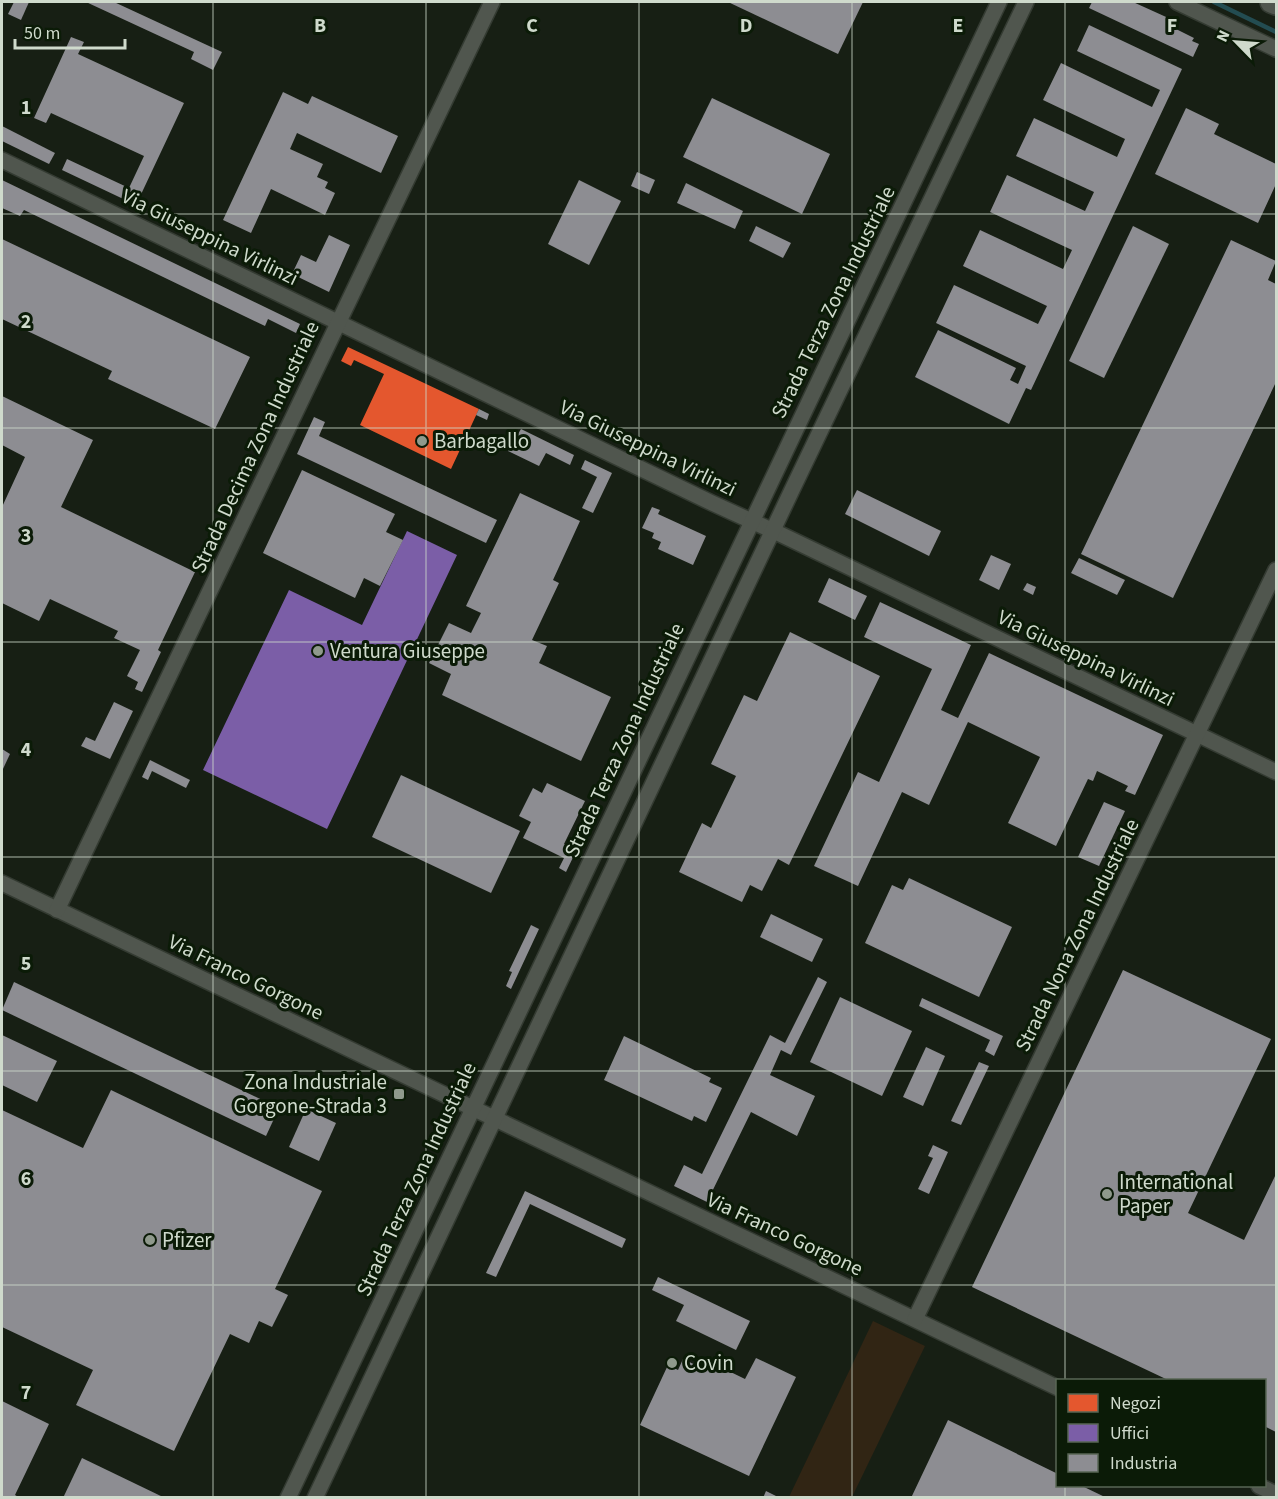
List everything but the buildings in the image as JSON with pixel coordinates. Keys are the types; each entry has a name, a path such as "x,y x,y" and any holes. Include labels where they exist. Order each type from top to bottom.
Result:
{"main road":[{"path":"1271,2 1276,4"}],"street":[{"name":"Strada Decima Zona Industriale","path":"57,910 492,2"},
{"name":"Strada Terza Zona Industriale","path":"288,1497 999,2"},
{"name":"Strada Terza Zona Industriale","path":"315,1497 1026,2"},
{"path":"1177,2 1276,49"},
{"name":"Via Giuseppina Virlinzi","path":"2,160 1276,772"},
{"name":"Strada Nona Zona Industriale","path":"915,1319 1276,570"},
{"name":"Via Franco Gorgone","path":"2,883 1056,1387"}],"shaded area":[{"path":"873,1321 925,1346 852,1497 789,1497"}],"waterway":[{"path":"1214,2 1276,32"}],"place":[{"name":"Barbagallo","path":"422,441"},
{"name":"Ventura Giuseppe","path":"318,651"},
{"name":"Zona Industriale Gorgone-Strada 3","path":"399,1094"},
{"name":"International Paper","path":"1107,1194"},
{"name":"Pfizer","path":"150,1240"},
{"name":"Covin","path":"672,1363"}]}
